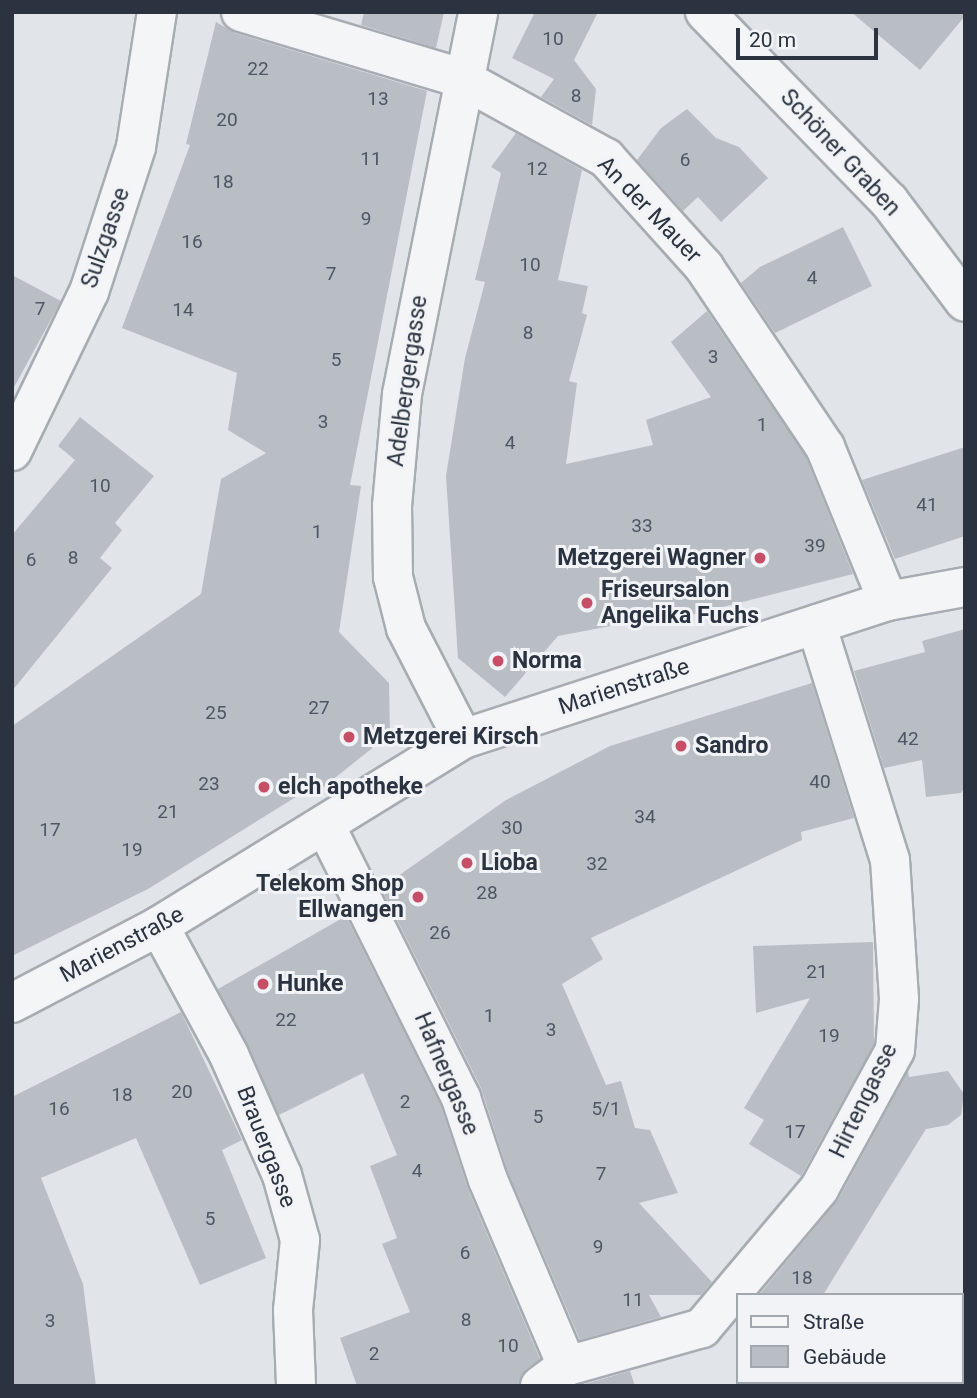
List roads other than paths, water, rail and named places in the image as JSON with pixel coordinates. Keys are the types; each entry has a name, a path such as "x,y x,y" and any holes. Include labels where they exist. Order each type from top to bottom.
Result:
{"street":[{"name":"Sulzgasse","path":"12,451 89,292 136,147 158,12"},
{"name":"An der Mauer","path":"241,12 461,78 606,158 704,267 825,447 888,601"},
{"name":"Adelbergergasse","path":"463,739 406,628 393,577 391,506 402,394 461,78 478,12"},
{"name":"Schöner Graben","path":"705,12 889,201 965,302"},
{"name":"Marienstraße","path":"12,1003 159,926 327,827 463,739 888,601 965,587"},
{"name":"Hirtengasse","path":"553,1376 702,1328 819,1189 895,1050 899,999 890,860 816,624"},
{"name":"Hafnergasse","path":"327,827 461,1098 553,1376"},
{"name":"Brauergasse","path":"159,926 229,1055 282,1175 300,1240 293,1310 296,1386"}],"place":[{"name":"Metzgerei Wagner","path":"760,558"},
{"name":"Friseursalon Angelika Fuchs","path":"587,603"},
{"name":"Norma","path":"498,661"},
{"name":"Metzgerei Kirsch","path":"349,737"},
{"name":"Sandro","path":"681,746"},
{"name":"elch apotheke","path":"264,787"},
{"name":"Lioba","path":"467,863"},
{"name":"Telekom Shop Ellwangen","path":"418,897"},
{"name":"Hunke","path":"263,984"}]}
